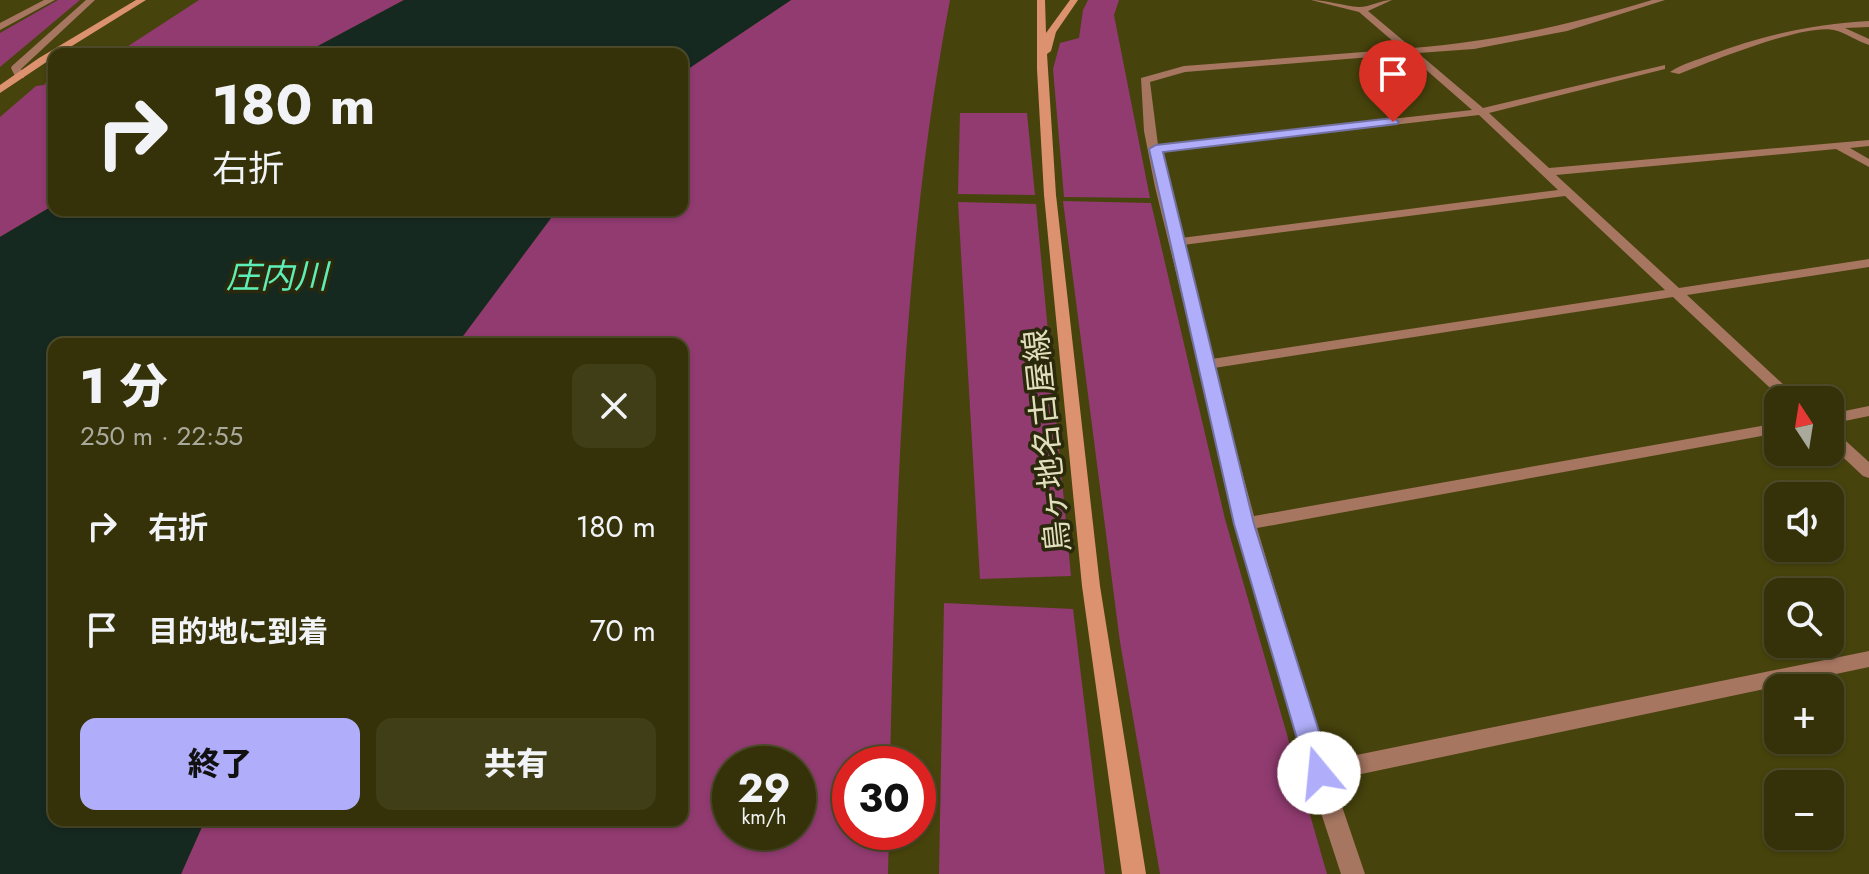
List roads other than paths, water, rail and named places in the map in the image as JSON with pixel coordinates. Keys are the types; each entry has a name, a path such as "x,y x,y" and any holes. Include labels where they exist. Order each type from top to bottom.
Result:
{"main road":[{"path":"65,48 142,0"},
{"name":"鳥ヶ地名古屋線","path":"1041,0 1042,69 1051,199 1091,586 1134,874"},
{"path":"1042,69 1051,32 1074,0"},
{"path":"0,90 48,59"}],"street":[{"path":"3,24 51,0"},
{"path":"20,76 16,68 91,0"},
{"path":"1315,0 1362,10 1481,112 1777,386"},
{"path":"1362,10 1388,0"},
{"path":"1353,874 1319,773 1244,524 1176,242 1145,80 1184,69 1520,39 1661,0"},
{"path":"1675,72 1746,42 1831,25 1869,24"},
{"path":"1831,25 1869,42"},
{"path":"1156,149 1481,112 1661,67"},
{"path":"1546,172 1869,143"},
{"path":"1838,146 1869,164"},
{"path":"1176,242 1567,192"},
{"path":"1205,365 1869,263"},
{"path":"1844,416 1869,411"},
{"path":"1244,524 1764,431"},
{"path":"1844,449 1869,472"},
{"path":"1319,773 1869,659"}],"water":[{"path":"404,0 791,0 688,69 688,48 314,48"},
{"name":"庄内川","path":"48,209 48,216 553,216 461,338 48,338 48,826 202,826 181,874 0,874 0,237"}]}
